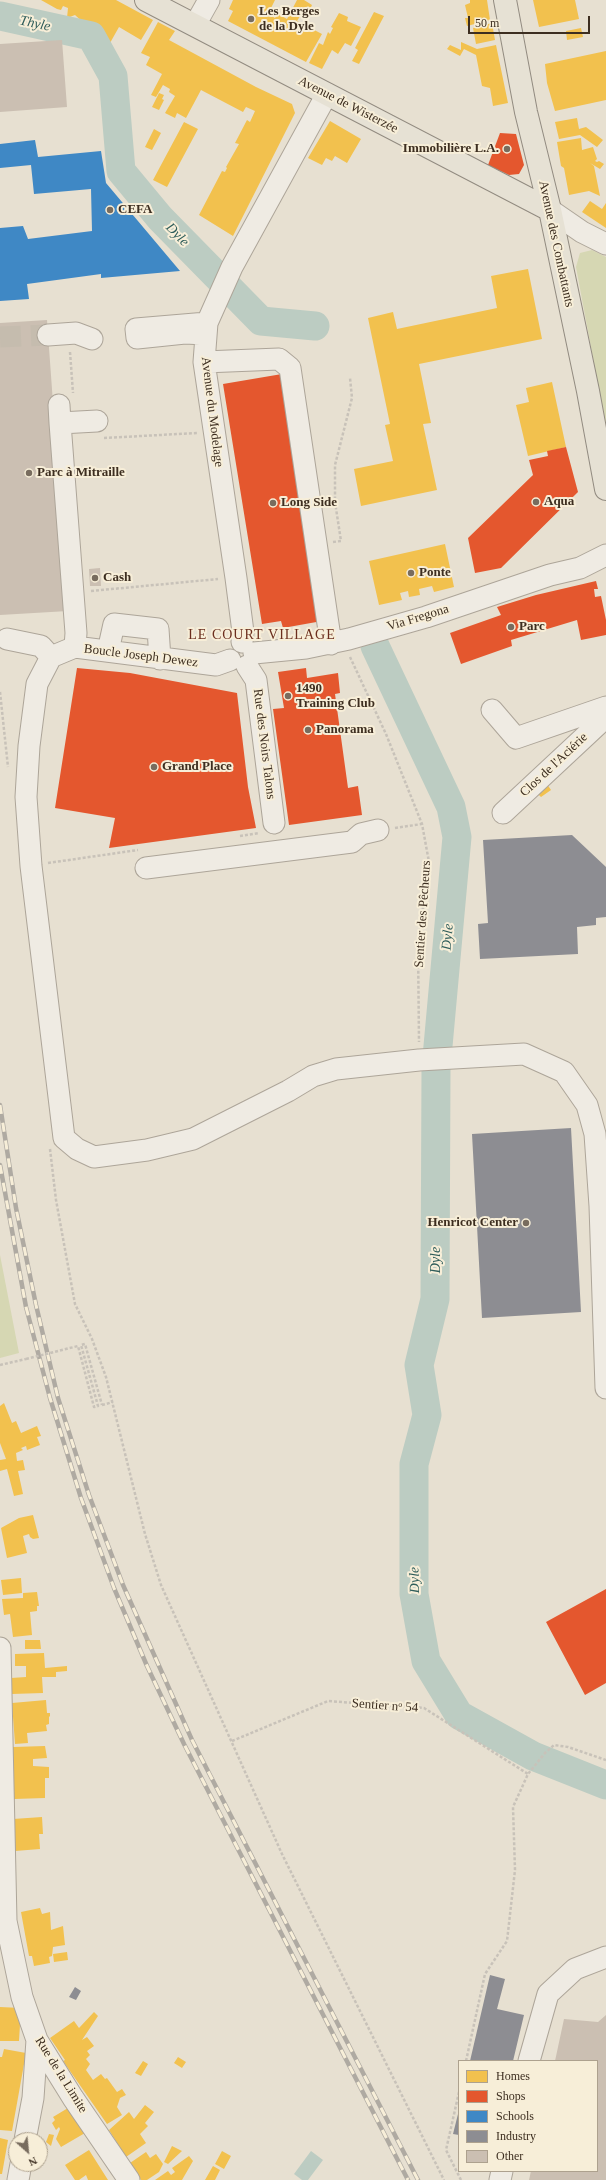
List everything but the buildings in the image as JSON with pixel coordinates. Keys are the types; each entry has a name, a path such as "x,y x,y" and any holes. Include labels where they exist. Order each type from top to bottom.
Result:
{"main road":[{"name":"Avenue de Wisterzée","path":"146,0 550,210"},
{"name":"Avenue des Combattants","path":"505,0 526,112 550,210 604,462 606,489"}],"street":[{"path":"195,26 209,0"},
{"name":"Avenue du Modelage","path":"243,655 243,632 236,578 204,362 206,328 215,301 232,267 305,132 319,90"},
{"path":"550,210 582,232 606,244"},
{"path":"58,334 76,333 92,339"},
{"path":"204,362 279,359 290,368 317,545 341,641"},
{"path":"91,649 76,633 60,414 98,429"},
{"name":"Via Fregona","path":"580,568 606,555"},
{"name":"Via Fregona","path":"243,655 306,648 341,641 395,624 426,617 550,575 580,568 606,568"},
{"path":"91,649 100,635 110,612"},
{"path":"91,649 114,624 158,629 160,659"},
{"path":"7,638 41,646 51,657 37,684 29,746 26,797 31,866 64,1138 77,1149 94,1157 147,1150 193,1138 288,1091 313,1076 336,1069 465,1056 524,1054 564,1072 586,1105 595,1134 603,1205 606,1388"},
{"name":"Boucle Joseph Dewez","path":"51,657 91,649 216,665 243,655"},
{"name":"Rue des Noirs Talons","path":"243,655 256,680 274,823"},
{"path":"492,710 516,738 606,707"},
{"name":"Clos de l'Aciérie","path":"503,813 606,717"},
{"path":"146,868 352,842 361,834 378,830"},
{"name":"Rue de la Limite","path":"0,1648 6,1921 22,1996 37,2040 63,2083 130,2180"},
{"path":"529,2060 548,1994 575,1969 606,1957"},
{"path":"27,2132 33,2098 37,2040"},
{"path":"33,2098 47,2088 63,2083"}],"path":[{"path":"58,334 73,397 60,414"},
{"path":"317,545 341,540 335,502 335,465 352,398 350,378"},
{"path":"98,429 214,431"},
{"path":"73,592 236,578"},
{"name":"Sentier des Pêcheurs","path":"341,641 386,734 422,824 429,862 418,945 421,1060"},
{"path":"0,692 8,768"},
{"path":"378,830 422,824"},
{"path":"49,1146 56,1200 75,1304 97,1352 106,1377 145,1534 161,1585 282,1854 444,2180"},
{"path":"0,1365 78,1346 94,1407 98,1406 82,1345 85,1344 102,1405 112,1402"},
{"name":"Sentier nᵒ 54","path":"232,1741 328,1701 424,1708 528,1774"},
{"path":"466,2060 485,1974 507,1941 515,1870 513,1807 528,1774 545,1753 554,1745 568,1747 606,1760"},
{"path":"458,2096 446,2150 461,2180"}],"green space":[{"path":"592,250 606,257 606,428 576,267 580,253"},
{"path":"0,1255 19,1353 0,1358"}],"shaded area":[{"path":"311,2151 323,2160 308,2180 302,2180 294,2174"}],"waterway":[{"name":"Dyle","path":"0,16 91,36 113,76 121,171 160,218 261,321 315,326"},
{"name":"Dyle","path":"375,646 451,807 457,837 436,1068 435,1299 419,1365 427,1415 414,1464 414,1594 426,1661 459,1715 533,1756 606,1785"}],"tunnel":[{"path":"0,337 48,335"}],"railway":[{"path":"0,1105 16,1208 36,1305 58,1398 89,1495 123,1585 192,1740 418,2180"},
{"path":"0,1165 26,1307 50,1398 81,1498 114,1588 147,1666 184,1744 408,2180"}],"place":[{"name":"Les Berges de la Dyle","path":"251,19"},
{"name":"Immobilière L.A.","path":"507,149"},
{"name":"CEFA","path":"110,210"},
{"name":"Parc à Mitraille","path":"29,473"},
{"name":"Aqua","path":"536,502"},
{"name":"Long Side","path":"273,503"},
{"name":"Ponte","path":"411,573"},
{"name":"Cash","path":"95,578"},
{"name":"Parc","path":"511,627"},
{"name":"1490 Training Club","path":"288,696"},
{"name":"Panorama","path":"308,730"},
{"name":"Grand Place","path":"154,767"},
{"name":"Henricot Center","path":"526,1223"}],"district":[{"name":"LE COURT VILLAGE","path":"262,635"}],"water label":[{"name":"Thyle","path":"35,24"}]}
